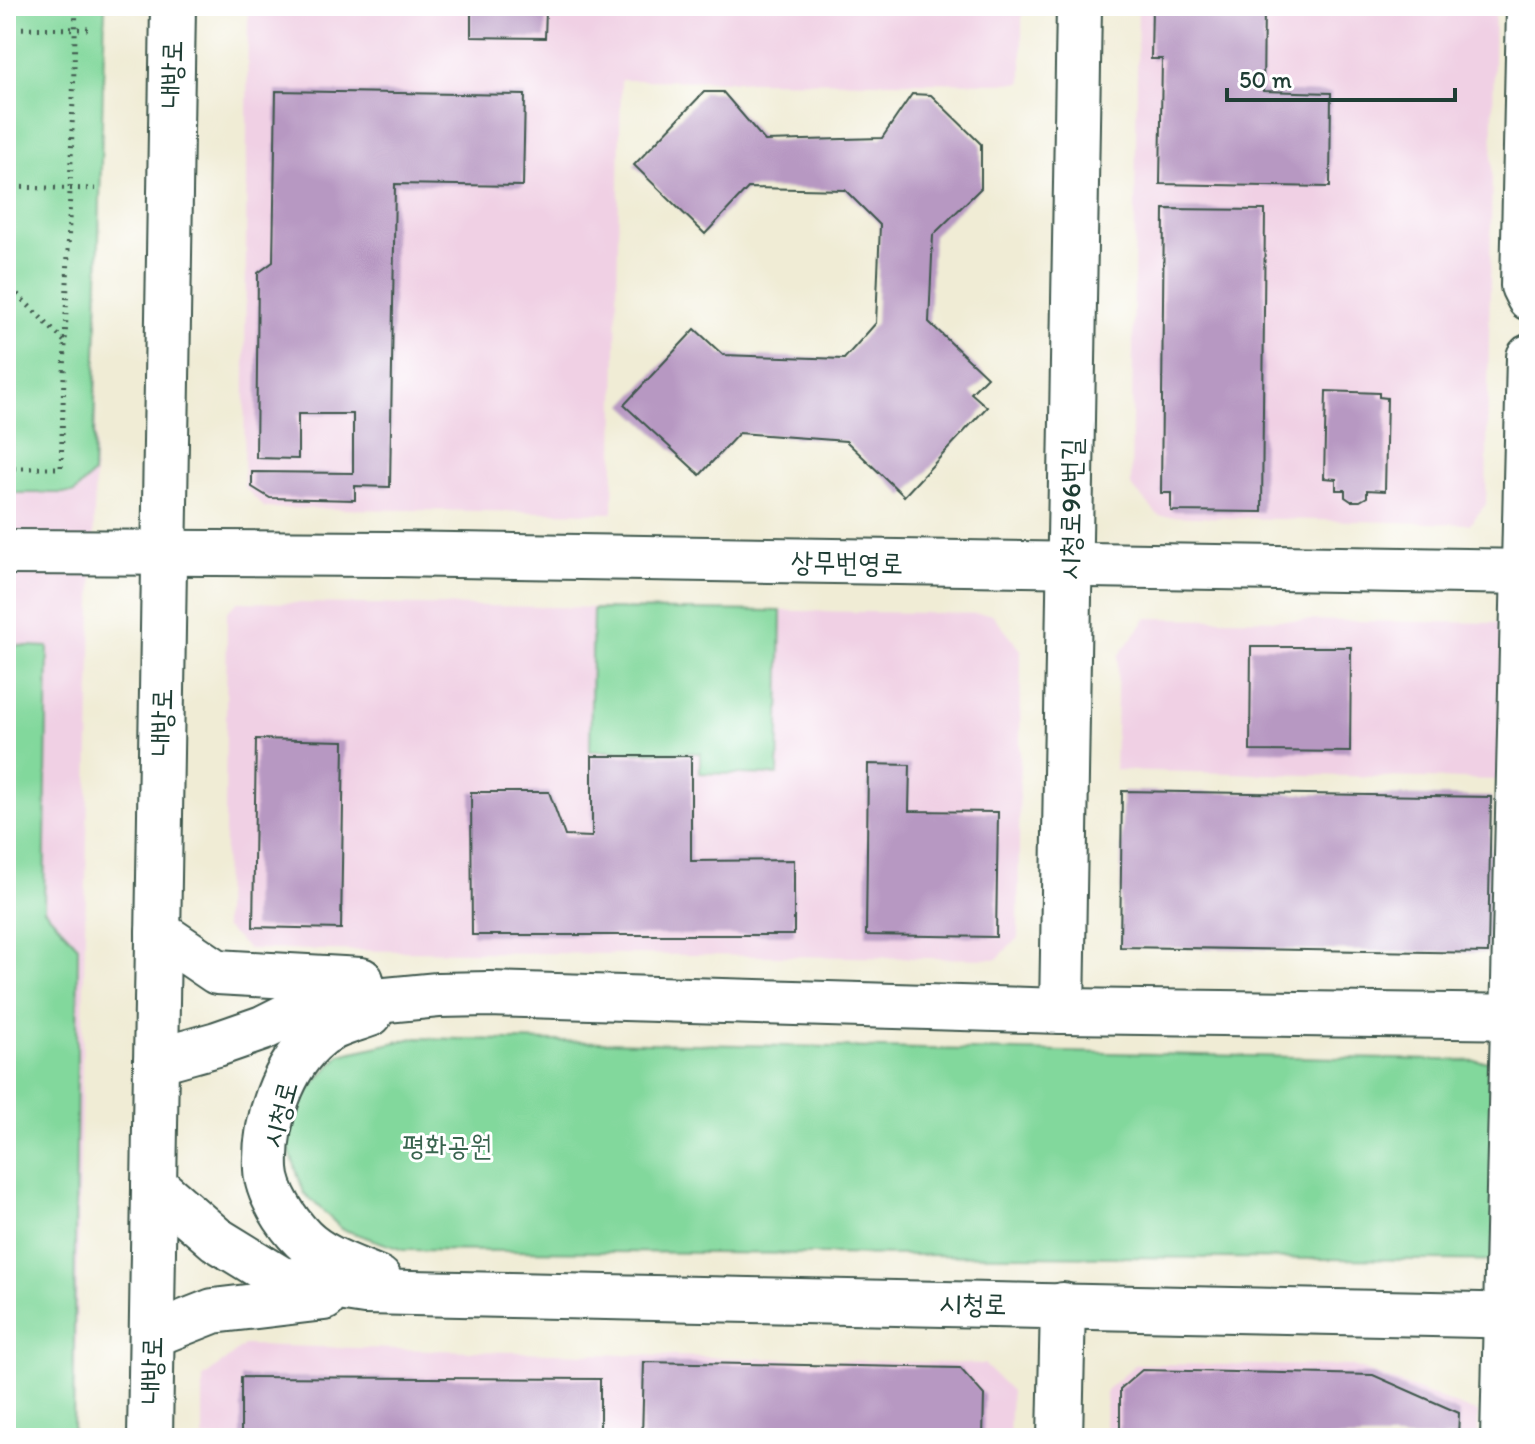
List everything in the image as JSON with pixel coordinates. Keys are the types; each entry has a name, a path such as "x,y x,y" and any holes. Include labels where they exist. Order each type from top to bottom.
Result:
{"street":[{"name":"내방로","path":"150,1438 173,6"},
{"name":"시청로96번길","path":"1062,1011 1079,6"},
{"path":"1529,8 1523,286 1529,298"},
{"path":"1503,1438 1517,1316 1529,357"},
{"name":"상무번영로","path":"6,552 406,554 1526,572"},
{"name":"시청로","path":"158,932 217,972 369,980 438,995"},
{"name":"시청로","path":"417,1294 331,1258 304,1241 282,1214 266,1172 268,1137 279,1095 295,1060 321,1034 373,1013 438,995"},
{"name":"시청로","path":"156,1061 240,1036 303,1008 438,995 1062,1011 1521,1017"},
{"name":"시청로","path":"154,1185 216,1239 281,1279 365,1292 1517,1316"},
{"name":"시청로","path":"152,1335 213,1311 365,1292"},
{"path":"1060,1438 1063,1305"}],"path":[{"path":"6,468 61,468 76,6"},
{"path":"6,28 90,29"},
{"path":"6,187 95,189"},
{"path":"6,283 66,343"}],"shaded area":[{"path":"6,6 105,6 74,1438 6,1438"},
{"path":"248,6 1022,6 1022,83 621,80 613,513 265,508 244,487"},
{"path":"1138,6 1495,6 1486,504 1470,524 1159,516 1131,486"},
{"path":"238,602 992,614 1021,650 1018,938 997,959 248,949 224,927 227,612"},
{"path":"1147,618 1502,623 1499,780 1115,770 1118,656"},
{"path":"244,1345 984,1364 1011,1391 1009,1438 203,1438 203,1378"},
{"path":"1136,1364 1353,1366 1478,1413 1478,1438 1105,1438 1106,1390"}],"green space":[{"path":"6,6 105,6 93,474 74,493 6,493"},
{"path":"593,609 781,611 778,775 700,773 700,753 590,751"},
{"path":"6,645 48,647 44,909 78,946 73,1438 6,1438"},
{"name":"평화공원","path":"414,1038 1529,1062 1529,1261 403,1250 342,1229 304,1193 287,1143 305,1094 340,1055"}],"building":[{"path":"471,6 623,6 623,12 546,11 545,38 471,37"},
{"path":"1152,6 1264,6 1263,91 1331,93 1330,187 1160,184 1162,59 1151,59"},
{"path":"276,91 525,95 523,186 395,184 390,487 355,486 355,500 270,498 252,487 252,472 353,473 353,414 298,414 298,459 256,458 258,273 273,262"},
{"path":"704,92 723,92 765,141 882,138 912,94 931,95 981,144 981,188 933,235 929,322 987,377 971,393 987,407 904,496 846,441 739,433 700,475 624,405 695,329 723,355 844,359 876,323 880,225 845,190 748,188 705,234 634,165"},
{"path":"1164,209 1265,210 1262,512 1171,511 1171,493 1161,493"},
{"path":"1326,391 1379,393 1379,397 1387,398 1385,491 1367,490 1367,497 1351,501 1345,497 1345,490 1336,490 1336,479 1324,478"},
{"path":"1251,647 1351,647 1350,752 1250,751"},
{"path":"256,739 344,741 341,929 253,927"},
{"path":"592,756 691,756 691,861 794,860 794,935 472,935 471,792 549,792 565,836 592,837"},
{"path":"868,764 910,765 909,811 998,812 996,937 866,935"},
{"path":"1122,791 1491,797 1488,953 1120,947"},
{"path":"644,1362 960,1368 984,1395 983,1438 642,1438"},
{"path":"1142,1370 1373,1375 1459,1413 1458,1438 1120,1438 1120,1389"},
{"path":"241,1377 600,1379 600,1437 241,1438"}]}
